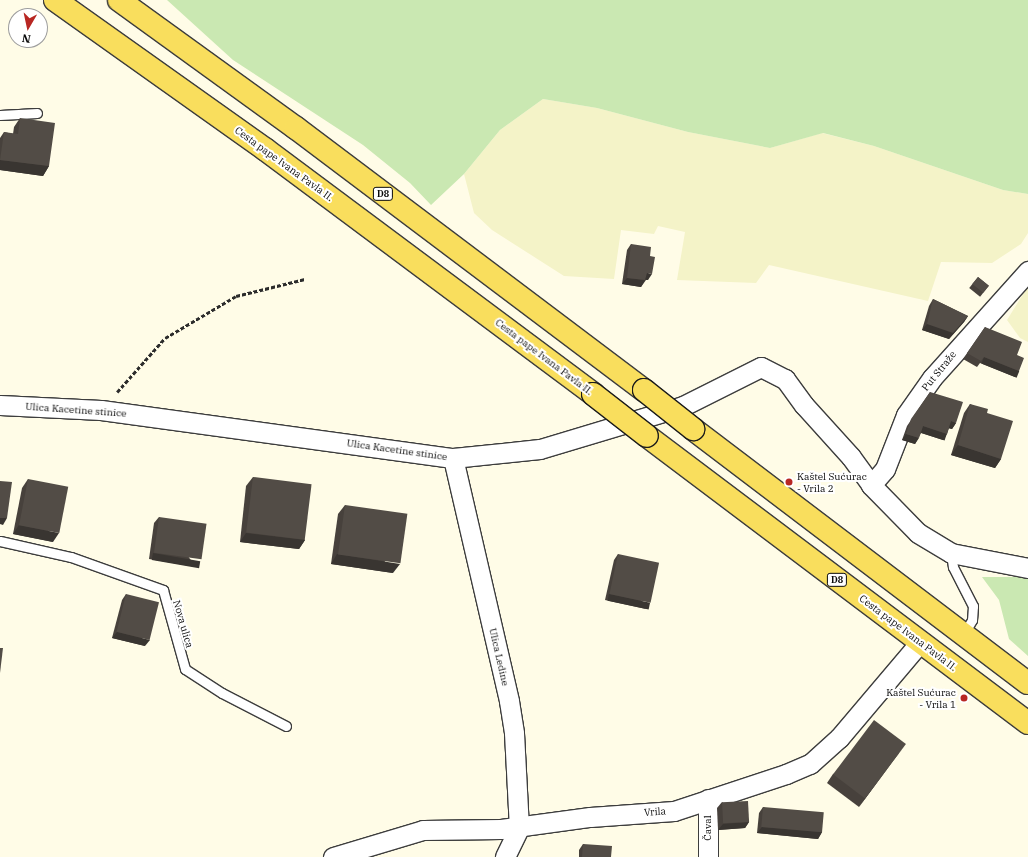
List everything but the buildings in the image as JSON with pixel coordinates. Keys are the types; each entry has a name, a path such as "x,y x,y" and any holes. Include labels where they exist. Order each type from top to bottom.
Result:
{"main road":[{"name":"Cesta pape Ivana Pavla II.","path":"55,0 266,150 593,394 1028,723"},
{"name":"D8","path":"119,0 302,133 644,390 693,429 1028,683"}],"street":[{"name":"Put Straže","path":"871,485 885,469 906,415 932,378 1028,271"},
{"name":"Ulica Kacetine stinice","path":"0,406 101,410 453,458 540,449 683,406 761,367 785,380 804,405 851,457 871,485"},
{"name":"Ulica Ledine","path":"453,458 510,701 519,828 505,857"},
{"path":"871,485 918,533 951,553 1028,568"},
{"name":"Vrila","path":"333,857 423,830 519,828 590,818 674,811 786,774 810,764 839,738 920,642"},
{"name":"Čaval","path":"708,799 708,857"}],"lane":[{"path":"0,115 37,114"},
{"name":"Nova ulica","path":"0,541 71,557 162,590 185,669 222,693 286,726"},
{"path":"951,553 953,567 974,606 972,620 963,635"}],"path":[{"path":"101,410 166,338 236,296 305,279"}],"green space":[{"path":"167,0 1028,0 1028,194 1003,190 874,146 823,133 770,148 688,132 597,108 543,99 500,130 464,174 431,205 410,183 363,145 233,60"},
{"path":"543,99 597,108 688,132 770,148 822,133 874,146 1003,190 1028,194 1028,233 1021,244 992,263 941,262 928,301 769,265 756,283 677,280 685,232 658,226 654,234 621,230 614,279 564,276 492,230 474,213 464,174 500,130"},
{"path":"1028,286 1028,342 1020,338 1007,320"},
{"path":"982,577 1028,577 1028,656 1009,639 999,600"}],"place":[{"name":"Kaštel Sućurac - Vrila 2","path":"789,482"},
{"name":"Kaštel Sućurac - Vrila 1","path":"964,698"}]}
